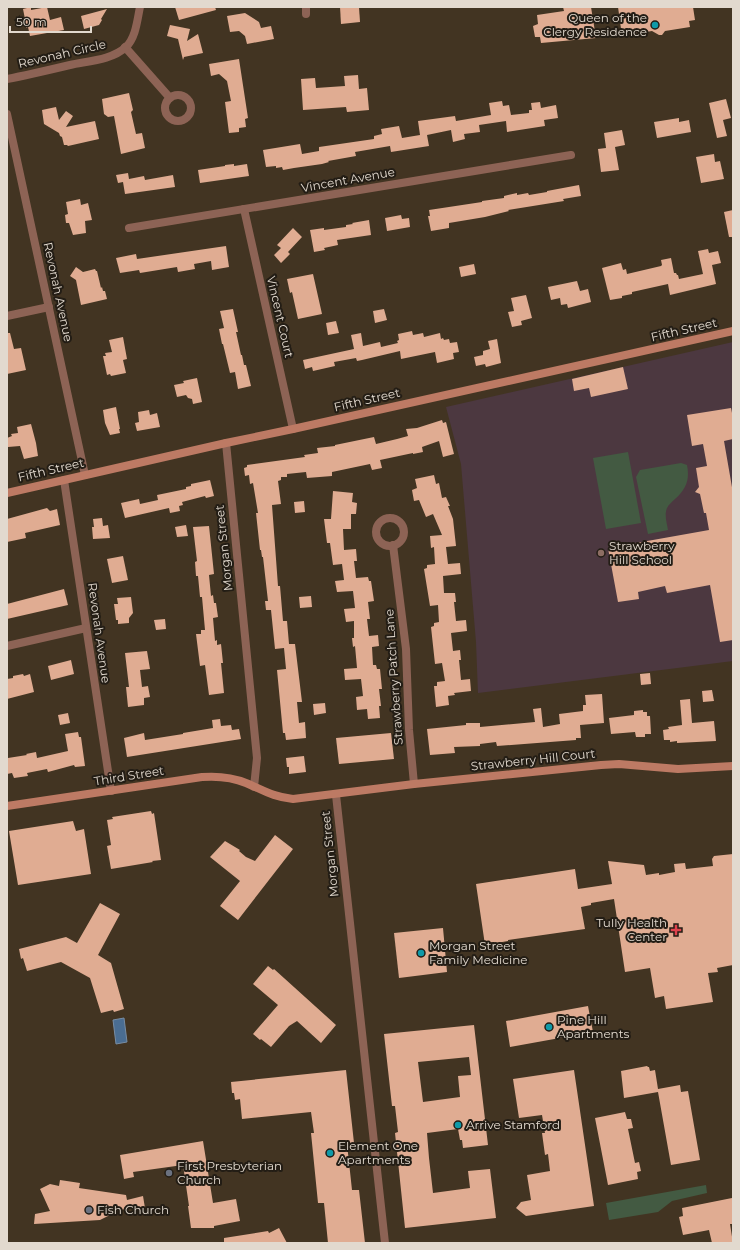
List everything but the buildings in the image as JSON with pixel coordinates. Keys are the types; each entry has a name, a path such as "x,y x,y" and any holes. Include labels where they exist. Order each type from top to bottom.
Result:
{"street":[{"path":"140,7 135,33 126,47 170,98"},
{"name":"Revonah Circle","path":"7,80 108,56 126,47"},
{"name":"Revonah Avenue","path":"7,114 10,140 85,475"},
{"name":"Vincent Avenue","path":"129,228 571,155"},
{"name":"Vincent Court","path":"244,210 293,429"},
{"path":"7,316 48,307"},
{"name":"Fifth Street","path":"7,493 733,331"},
{"name":"Morgan Street","path":"226,443 257,758 254,787 275,796 293,799 336,794 385,1243"},
{"name":"Revonah Avenue","path":"64,480 111,791"},
{"name":"Strawberry Patch Lane","path":"392,545 406,649 409,730 414,784"},
{"path":"7,646 86,628"},
{"name":"Strawberry Hill Court","path":"336,794 414,784 601,765 618,764 678,769 733,766"},
{"name":"Third Street","path":"7,806 194,778 209,777 232,779 245,782 254,787"}],"shaded area":[{"name":"Strawberry Hill School","path":"733,342 733,661 478,693 476,642 461,464 446,407"}],"green space":[{"path":"628,452 641,523 606,529 593,458"},
{"path":"681,463 687,465 688,475 682,492 667,508 666,516 668,530 648,534 636,477 640,470"},
{"path":"706,1185 707,1193 672,1201 658,1212 609,1220 606,1203"}],"water":[{"path":"124,1018 127,1042 116,1044 113,1020"}],"place":[{"name":"Queen of the Clergy Residence","path":"655,25"},
{"name":"Strawberry Hill School","path":"601,553"},
{"name":"Tully Health Center","path":"676,930"},
{"name":"Morgan Street Family Medicine","path":"421,953"},
{"name":"Pine Hill Apartments","path":"549,1027"},
{"name":"Arrive Stamford","path":"458,1125"},
{"name":"Element One Apartments","path":"330,1153"},
{"name":"First Presbyterian Church","path":"169,1173"},
{"name":"Fish Church","path":"89,1210"}]}
